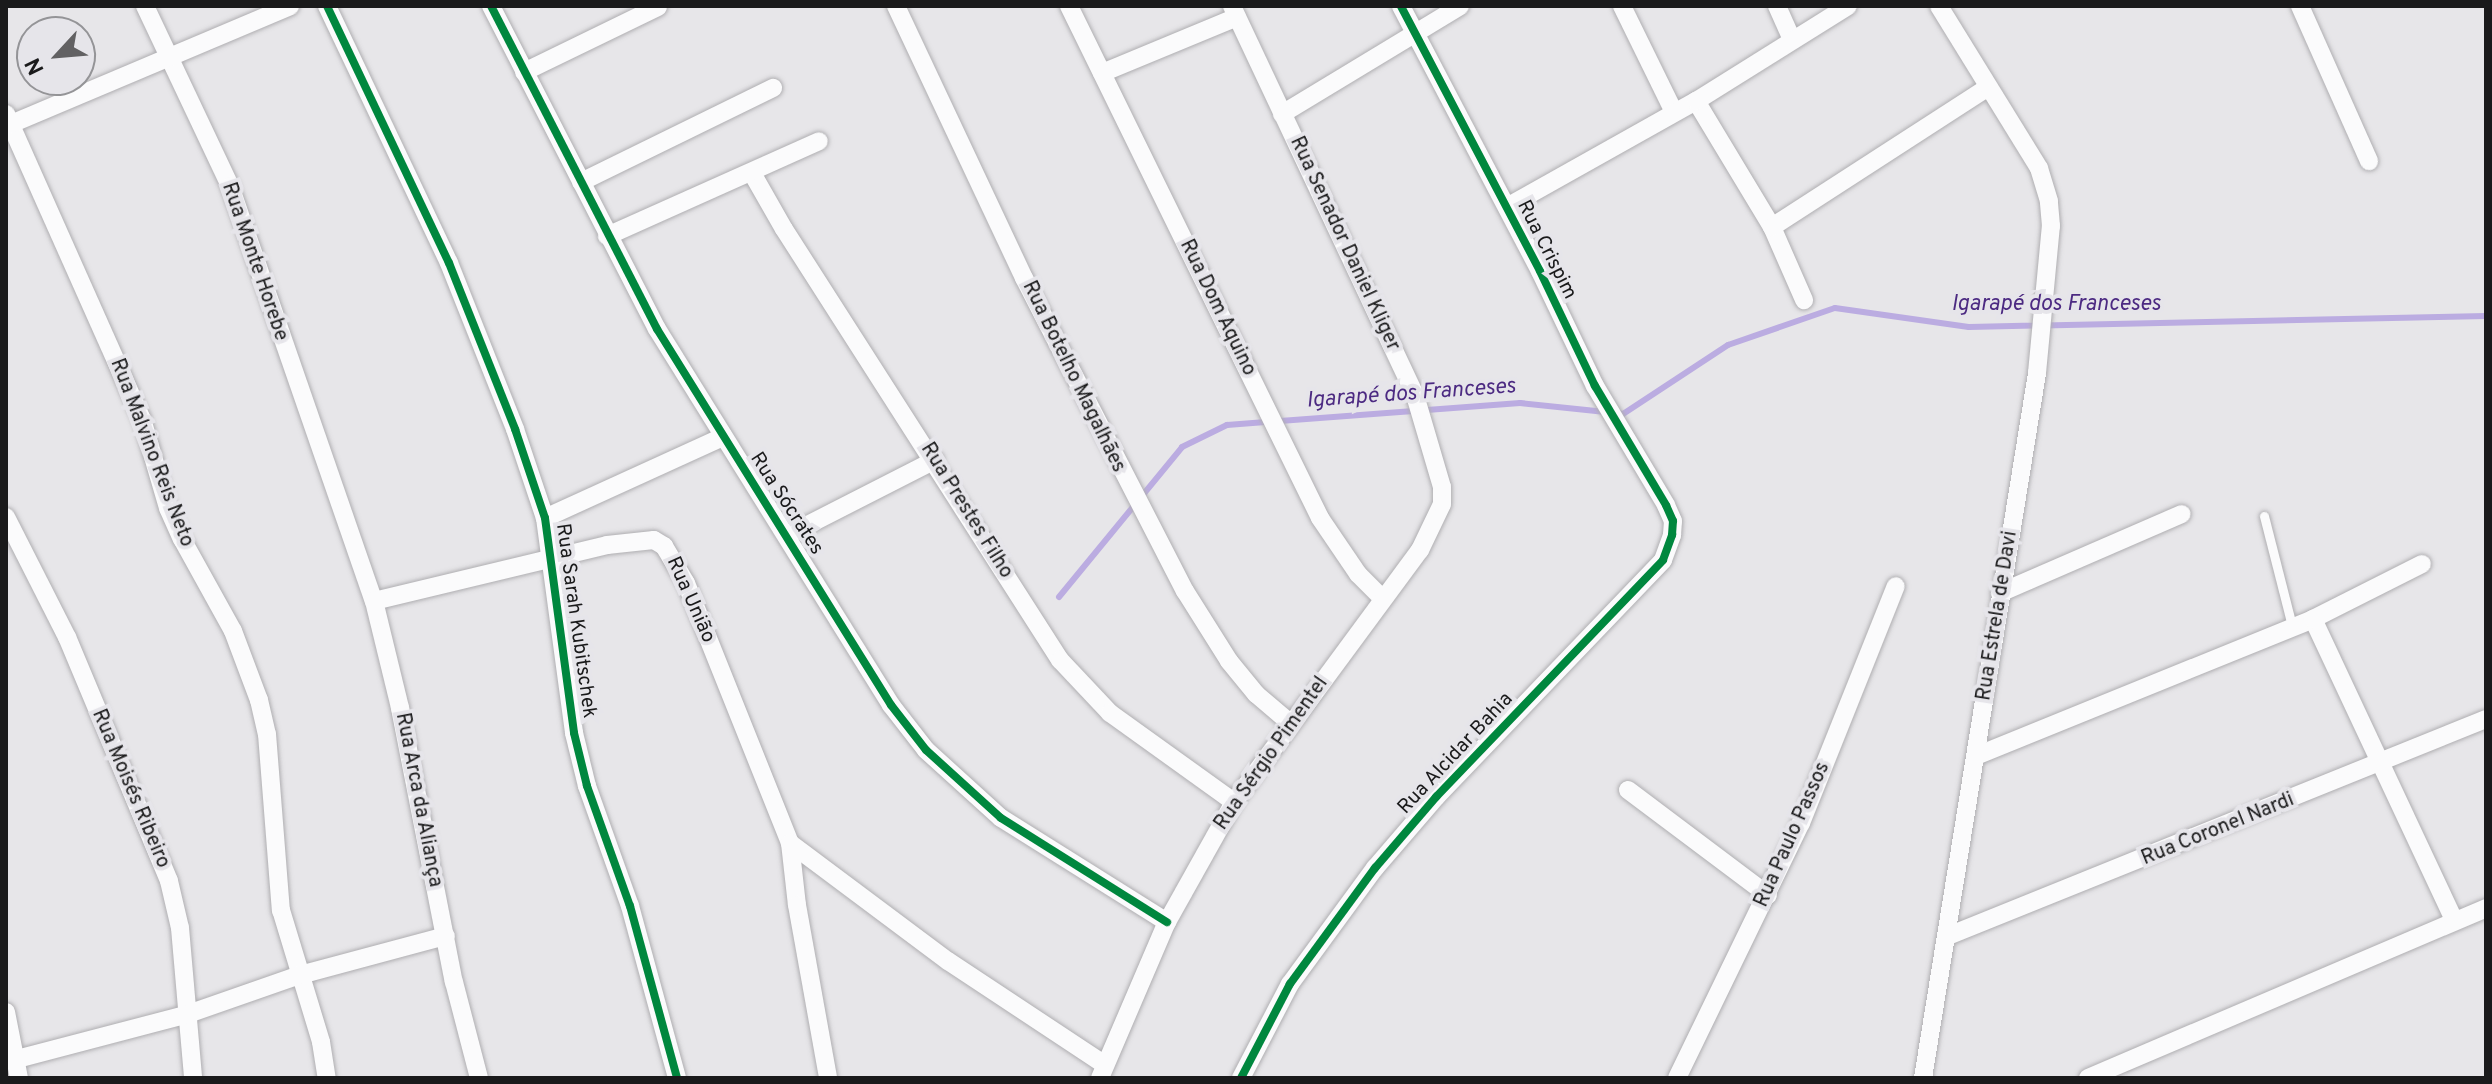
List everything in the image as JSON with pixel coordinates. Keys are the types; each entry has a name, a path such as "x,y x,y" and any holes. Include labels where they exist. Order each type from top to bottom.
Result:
{"street":[{"name":"Rua Monte Horebe","path":"145,6 235,200 347,525"},
{"path":"8,119 170,57 290,6"},
{"name":"Rua Sarah Kubitschek","path":"327,6 449,263 515,429 545,518 574,733 587,786 638,932 677,1078"},
{"name":"Rua Sócrates","path":"491,6 657,329 788,535 858,656 926,750 1001,818 1167,922"},
{"name":"Rua Botelho Magalhães","path":"896,6 1024,278 1185,591 1229,661 1256,694 1289,722"},
{"name":"Rua Dom Aquino","path":"1069,6 1320,518 1358,574 1383,599"},
{"name":"Rua Crispim","path":"1401,6 1507,207 1595,386 1666,505"},
{"path":"1282,114 1460,6"},
{"path":"1622,6 1674,112"},
{"path":"1777,6 1792,39"},
{"path":"1507,207 1696,101 1848,6"},
{"name":"Rua Estrela de Davi","path":"1923,1078 2037,373 2051,226 2045,181 2032,155 1939,6"},
{"path":"2300,6 2369,161"},
{"path":"524,72 658,7"},
{"path":"1102,73 1234,12"},
{"name":"Rua Senador Daniel Kliger","path":"1234,12 1370,294 1415,395 1442,487"},
{"path":"1772,227 1988,87"},
{"path":"581,182 773,88"},
{"path":"1696,101 1772,227 1804,300"},
{"name":"Rua Malvino Reis Neto","path":"8,119 142,419 177,529 233,631 259,700 267,734 281,910 321,1042 327,1078"},
{"path":"607,236 819,141"},
{"name":"Rua Prestes Filho","path":"752,173 784,229 935,460 1046,638 1084,688 1110,713 1234,802"},
{"path":"545,518 723,437"},
{"path":"788,535 935,460"},
{"name":"Rua Sérgio Pimentel","path":"1103,1072 1167,922 1234,802 1289,722 1383,599 1434,524 1442,504 1442,487"},
{"name":"Rua Alcidar Bahia","path":"1241,1078 1290,984 1375,868 1436,797 1663,560 1672,535 1673,521 1666,505"},
{"path":"2000,593 2182,514"},
{"name":"Rua Moisés Ribeiro","path":"6,517 67,637 169,881 180,928 193,1078"},
{"name":"Rua Arca da Aliança","path":"347,525 374,601 400,708 454,982 479,1078"},
{"name":"Rua União","path":"374,601 635,540 654,540 664,546 686,583 790,843"},
{"path":"1976,756 2313,619 2422,564"},
{"name":"Rua Paulo Passos","path":"1677,1078 1801,823 1896,586"},
{"path":"2313,619 2454,920"},
{"name":"Rua Coronel Nardi","path":"1948,936 2381,764 2486,719"},
{"path":"1628,790 1768,895"},
{"path":"790,843 1103,1072"},
{"path":"790,843 797,905 828,1078"},
{"path":"2088,1078 2486,908"},
{"path":"17,1059 188,1014 300,975 446,936"},
{"path":"6,1012 19,1078"}],"lane":[{"path":"2264,516 2292,626"}],"waterway":[{"name":"Igarapé dos Franceses","path":"1617,413 1623,414 1728,345 1835,308 1969,327 2486,316"},
{"name":"Igarapé dos Franceses","path":"1059,597 1182,447 1227,425 1520,403 1606,412"}],"cycle path":[{"path":"327,6 449,263 515,429 545,518 574,733 587,786 630,906 677,1078"},
{"path":"491,6 657,329 891,705 926,750 1001,818 1167,922"},
{"path":"1241,1078 1290,984 1375,868 1436,797 1663,560 1672,535 1673,521 1666,505 1595,386 1540,271 1401,6"}]}
